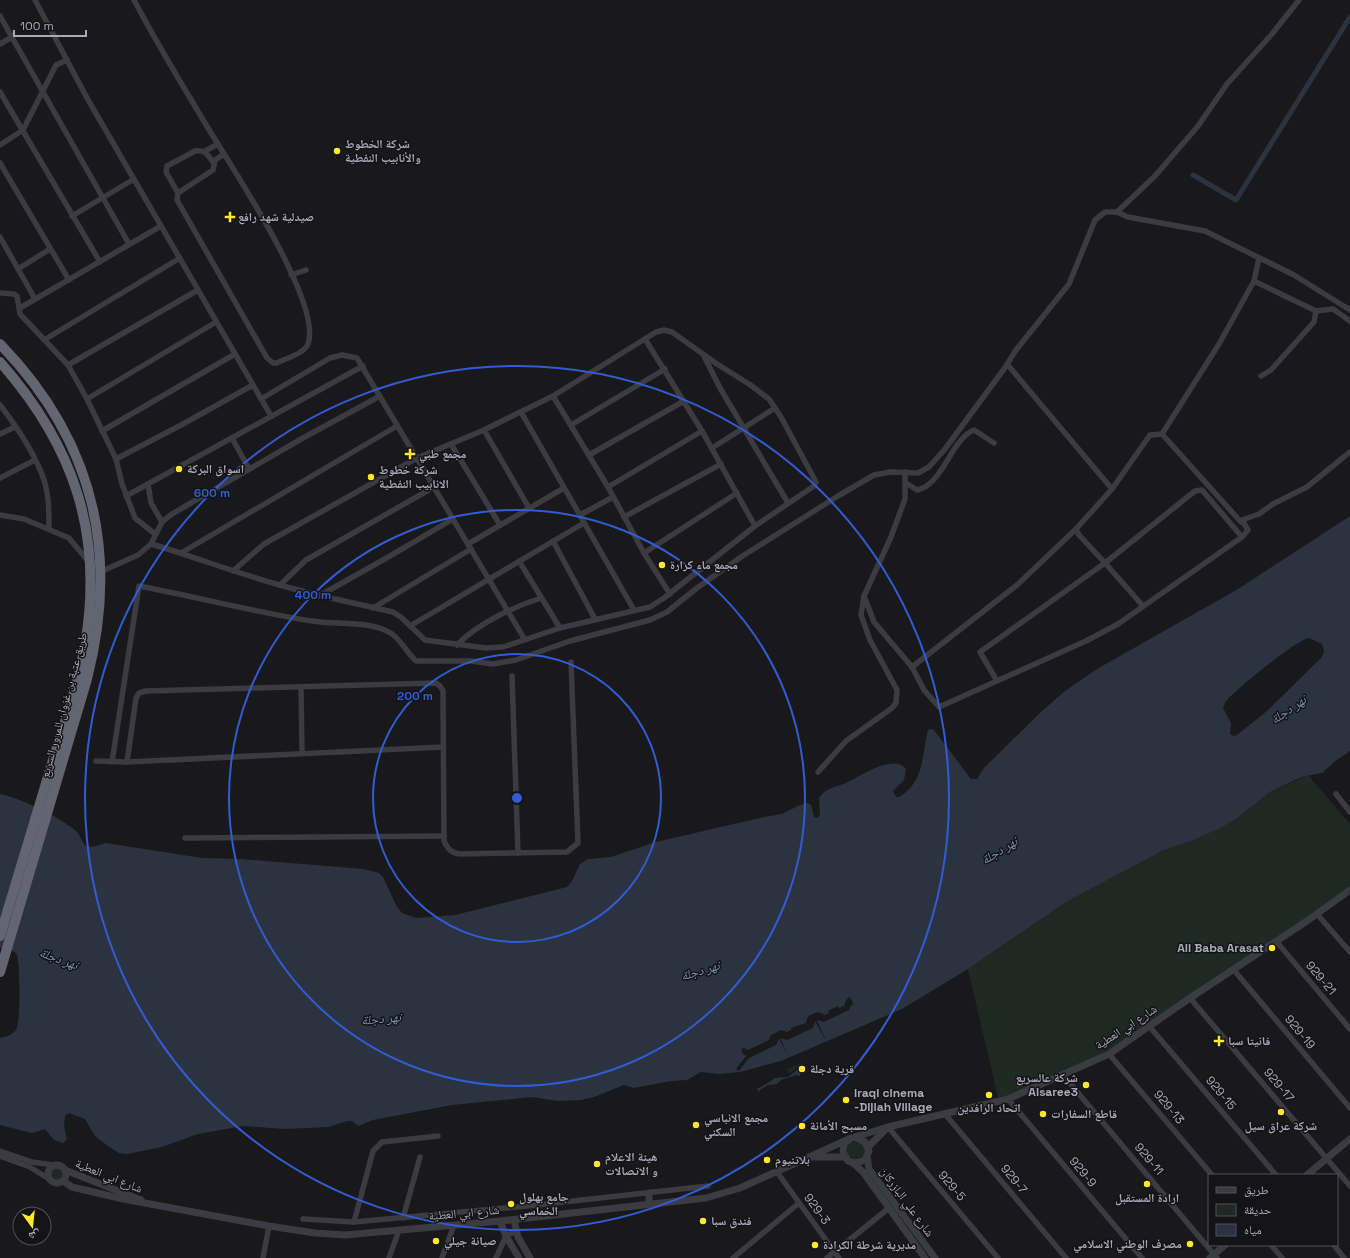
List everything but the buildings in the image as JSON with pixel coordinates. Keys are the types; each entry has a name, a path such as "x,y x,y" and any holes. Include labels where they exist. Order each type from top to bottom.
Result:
{"highway":[{"name":"طريق عتبة بن غزوان للمرور السريع","path":"0,344 50,405 75,452 85,477 92,505 99,548 100,572 78,677 0,936"},
{"name":"طريق عتبة بن غزوان للمرور السريع","path":"0,362 38,410 63,453 79,500 90,563 96,586 98,630 87,679 0,972"}],"street":[{"path":"35,0 134,179 271,416"},
{"path":"134,0 159,47 267,223 306,312 308,342 304,350 277,362 273,363 267,358 177,200 178,193 166,172 167,166 195,151 205,152 218,144"},
{"path":"1117,212 1155,176 1198,126 1227,84 1272,34 1299,0"},
{"path":"0,16 129,244"},
{"path":"0,44 12,38"},
{"path":"0,144 23,130 56,65 67,60"},
{"path":"0,92 100,262"},
{"path":"205,152 214,163"},
{"path":"178,193 213,170 215,160 224,154"},
{"path":"0,163 69,280"},
{"path":"72,216 134,179"},
{"path":"112,762 139,586 313,621 345,623 381,629 393,634 407,654 416,661 471,661 493,664 529,656 570,641 629,627 662,615 741,557 838,496 881,473 918,473 929,467 945,449 1016,350 1069,284 1095,220 1105,212 1117,212 1128,217 1205,231 1294,275 1350,310"},
{"path":"20,308 161,226"},
{"path":"0,237 35,300"},
{"path":"18,269 50,249"},
{"path":"44,340 180,258"},
{"path":"1162,434 1219,344 1254,281 1260,258"},
{"path":"291,275 306,270"},
{"path":"1254,281 1316,311 1333,309 1350,321"},
{"path":"68,365 198,290"},
{"path":"0,293 18,296 20,314 68,365 116,459 126,496 135,518 155,534"},
{"path":"1261,376 1271,370 1314,322 1316,311"},
{"path":"87,400 216,322"},
{"path":"152,544 233,571 280,585 319,596 393,612 425,640 457,645 497,647 525,640 560,628 650,606 670,594 755,526 814,486 816,482 775,408 768,399 749,384 672,332 664,330 645,339 553,396 484,430 417,458 264,544 233,571"},
{"path":"645,339 665,369 702,431 755,526"},
{"path":"102,431 235,354"},
{"path":"703,354 720,388 788,503"},
{"path":"261,399 330,358 350,356 357,358 363,366 396,426 417,458 525,640"},
{"path":"1007,364 1112,490"},
{"path":"126,496 363,366"},
{"path":"571,425 665,369"},
{"path":"116,459 253,385"},
{"path":"100,572 129,560 152,544 155,534 162,522 249,469 380,396"},
{"path":"553,396 608,487 644,553 670,594"},
{"path":"589,455 684,401"},
{"path":"0,406 35,460 47,491 49,528"},
{"path":"712,448 775,408"},
{"path":"521,412 634,610"},
{"path":"181,553 396,426"},
{"path":"0,434 15,427"},
{"path":"484,430 529,508"},
{"path":"906,483 917,490 928,485 945,465 966,433 974,430 994,443"},
{"path":"608,487 702,431"},
{"path":"912,667 1017,584 1076,529 1112,490 1150,435 1162,434"},
{"path":"864,596 874,622 912,667 924,690 939,707 1086,641 1118,624 1242,537 1248,530 1162,434"},
{"path":"232,438 249,469"},
{"path":"451,444 500,525"},
{"path":"1241,522 1242,520 1259,514 1273,504 1307,487 1350,452"},
{"path":"0,478 35,460"},
{"path":"624,517 721,464"},
{"path":"818,772 846,741 892,708 896,703 897,690 870,640 861,615 864,596 891,537 905,499 905,472"},
{"path":"148,484 151,503 162,522"},
{"path":"280,585 306,560 434,487"},
{"path":"468,544 564,488"},
{"path":"996,681 980,652 1105,563 1195,490 1202,490 1242,537"},
{"path":"644,553 737,493"},
{"path":"580,515 613,497"},
{"path":"0,515 24,519 49,528 69,538 90,563"},
{"path":"319,596 453,519"},
{"path":"410,626 584,523"},
{"path":"1076,529 1079,535 1143,606"},
{"path":"553,541 595,619"},
{"path":"373,608 471,549"},
{"path":"519,561 560,628"},
{"path":"457,645 468,635 508,611 541,598"},
{"path":"128,762 136,698 139,693 146,691 436,683 443,691 444,836 447,848 453,853 567,852 578,843 571,662"},
{"path":"512,676 518,853"},
{"path":"301,687 302,753"},
{"path":"96,761 128,762 443,747"},
{"path":"1336,794 1350,812"},
{"path":"185,838 444,836"},
{"name":"شارع ابي العطية","path":"0,1156 30,1167 55,1183 63,1181 76,1188 123,1199 269,1226 315,1233 345,1235 514,1220 706,1198 740,1188 852,1138 888,1127 1008,1099 1109,1054 1233,969 1317,914 1350,890"},
{"path":"1317,914 1350,952"},
{"name":"929-21","path":"1276,941 1350,1029"},
{"name":"929-19","path":"1233,969 1350,1108"},
{"name":"929-17","path":"1190,998 1350,1186"},
{"name":"929-15","path":"1149,1026 1275,1174"},
{"name":"929-13","path":"1109,1054 1211,1174"},
{"name":"929-11","path":"1063,1075 1214,1257"},
{"name":"929-9","path":"1008,1099 1142,1258"},
{"name":"929-7","path":"945,1114 1066,1258"},
{"path":"868,1147 863,1140 852,1138 843,1147 844,1157 853,1163 863,1161 867,1156 868,1147 880,1133 888,1127"},
{"name":"929-5","path":"888,1127 998,1258"},
{"path":"354,1222 373,1151 376,1145 382,1142 438,1136"},
{"path":"1309,1174 1350,1139"},
{"name":"شارع ابي العطية","path":"0,1151 32,1162 61,1166 65,1170 144,1202"},
{"name":"شارع ابي العطية","path":"803,1159 824,1156 844,1157"},
{"name":"شارع علي البازركان","path":"867,1156 869,1168 935,1258"},
{"path":"403,1218 420,1157"},
{"name":"شارع علي البازركان","path":"853,1163 861,1169 925,1258"},
{"path":"48,1179 48,1171 54,1165"},
{"name":"شارع ابي العطية","path":"63,1181 66,1175 65,1170"},
{"name":"929-3","path":"777,1172 839,1258"},
{"path":"303,1219 354,1222 708,1186"},
{"path":"649,1193 650,1205"},
{"path":"733,1258 799,1203"},
{"path":"828,1258 888,1208"},
{"path":"514,1220 516,1231 530,1258"},
{"path":"500,1221 506,1236 519,1258"},
{"path":"442,1258 454,1225"},
{"path":"263,1258 269,1226"},
{"path":"389,1258 399,1230"},
{"path":"496,1258 506,1236 516,1231"},
{"path":"1214,1257 1224,1246"},
{"path":"1272,1246 1282,1258"},
{"path":"1335,1246 1344,1258"}],"green space":[{"path":"1308,775 1350,824 1350,890 1149,1026 1071,1071 999,1102 968,969 1066,902 1164,850 1191,841 1236,819 1270,792"},
{"path":"802,1063 803,1070 797,1067 789,1074 787,1069"},
{"path":"856,1141 862,1144 865,1150 862,1156 856,1159 850,1156 847,1150 850,1144"},
{"path":"54,1167 60,1167 64,1171 64,1177 60,1181 54,1181 50,1177 50,1171"}],"water":[{"name":"نهر دجلة","path":"1350,516 1350,751 1334,762 1322,773 1301,777 1270,792 1236,819 1220,828 1191,841 1164,850 1066,902 968,969 902,1009 781,1061 740,1072 719,1074 701,1072 687,1080 671,1081 634,1088 624,1085 594,1097 581,1100 558,1101 532,1097 452,1105 373,1120 358,1126 352,1121 348,1121 328,1127 285,1129 243,1126 198,1134 162,1147 127,1154 119,1153 108,1146 95,1136 85,1119 69,1113 65,1116 64,1126 67,1139 63,1143 54,1140 45,1129 32,1133 0,1125 0,1038 9,1036 16,1030 19,1016 20,993 17,955 12,950 0,948 0,794 18,799 61,820 78,833 86,846 92,847 106,843 202,858 242,859 363,869 379,873 383,877 396,905 402,913 416,918 455,915 567,887 572,881 580,864 588,859 611,857 656,842 782,814 807,803 811,805 814,817 817,818 820,815 819,798 824,792 885,765 900,765 906,769 904,780 893,791 896,797 899,797 907,791 918,776 921,768 928,730 930,729 934,730 971,779 977,779 984,768 1043,710 1065,691 1097,669 1238,589","holes":["1309,638 1322,644 1324,651 1322,657 1267,711 1237,735 1234,736 1230,734 1231,723 1223,708 1226,701 1233,694 1267,665 1302,641"]},
{"path":"798,1069 802,1072 799,1076 796,1075 781,1080 777,1084 768,1085 760,1090 759,1093 757,1088 773,1080 774,1078 788,1077"}],"pier":[{"path":"850,997 854,1005 852,1004 849,1010 824,1022 817,1020 826,1041 815,1021 813,1028 787,1040 780,1038 789,1057 779,1039 776,1045 749,1058 739,1071 736,1069 746,1056 743,1054 741,1049 744,1048 748,1050 769,1040 771,1035 781,1030 787,1032 791,1030 791,1028 806,1023 808,1016 818,1012 825,1015 829,1013 828,1011 838,1006 839,1008 844,1006 846,1000"}],"waterway":[{"path":"1193,175 1236,200 1350,17"}],"place":[{"name":"شركة الخطوط والأنابيب النفطية","path":"337,151"},
{"name":"صيدلية شهد رافع","path":"230,217"},
{"name":"مجمع طبي","path":"410,454"},
{"name":"اسواق البركة","path":"179,469"},
{"name":"شركة خطوط الانابيب النفطية","path":"371,477"},
{"name":"مجمع ماء كرارة","path":"662,565"},
{"name":"Ali Baba Arasat","path":"1272,948"},
{"name":"فانيتا سبا","path":"1219,1041"},
{"name":"قرية دجلة","path":"802,1069"},
{"name":"شركة عالسريع Alsaree3","path":"1086,1085"},
{"name":"اتحاد الرافدين","path":"989,1095"},
{"name":"Iraqi cinema -Dijlah Village","path":"846,1100"},
{"name":"شركة عراق سيل","path":"1281,1112"},
{"name":"قاطع السفارات","path":"1043,1114"},
{"name":"مجمع الانباسي السكني","path":"696,1125"},
{"name":"مسبح الأمانة","path":"802,1126"},
{"name":"بلاتنيوم","path":"767,1160"},
{"name":"هيئة الاعلام و الاتصالات","path":"597,1164"},
{"name":"ارادة المستقبل","path":"1147,1184"},
{"name":"جامع بهلول الخماسي","path":"511,1204"},
{"name":"فندق سبا","path":"703,1221"},
{"name":"صيانة جيلي","path":"436,1241"},
{"name":"مصرف الوطني الاسلامي","path":"1190,1244"},
{"name":"مديرية شرطة الكرادة","path":"815,1245"}]}
